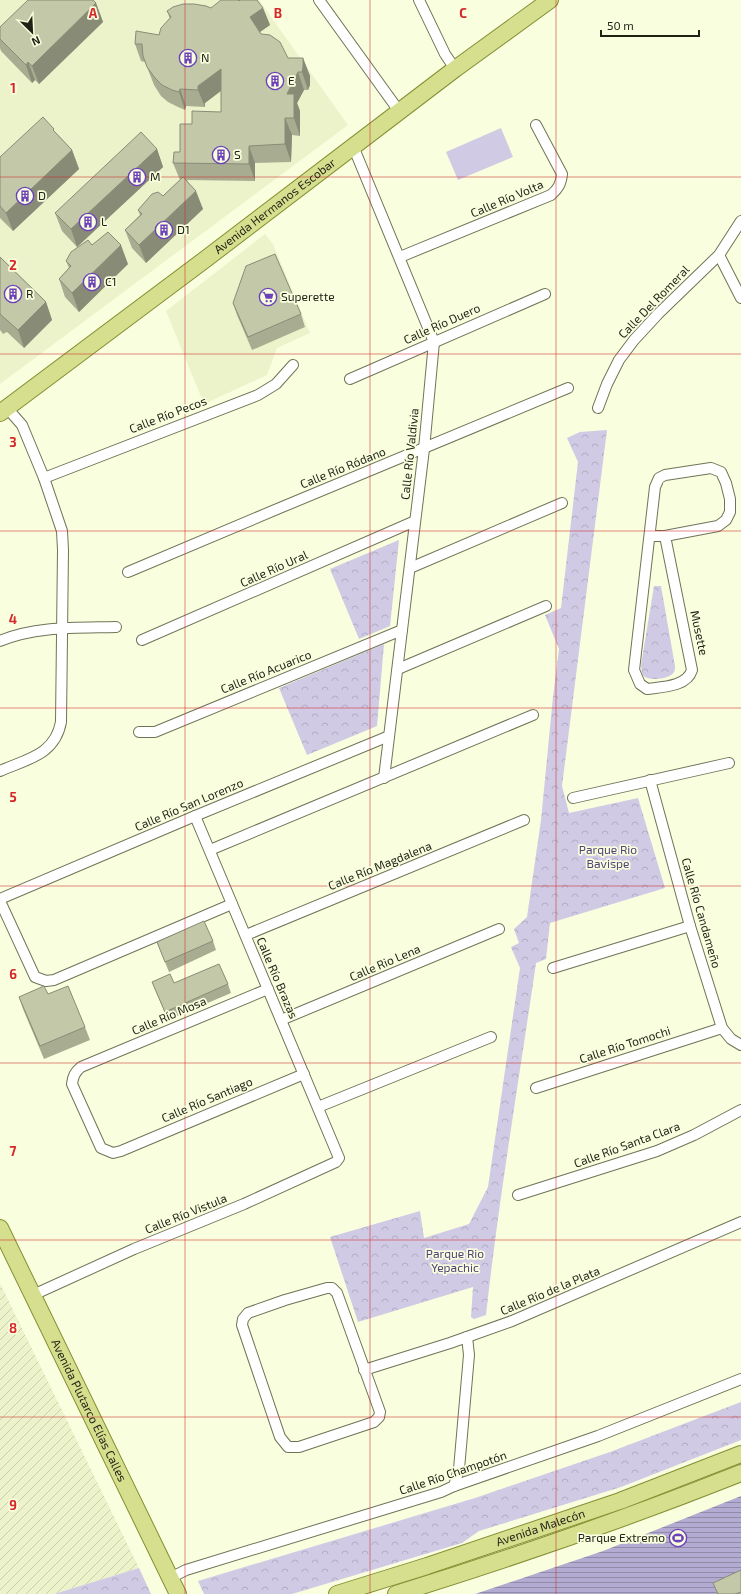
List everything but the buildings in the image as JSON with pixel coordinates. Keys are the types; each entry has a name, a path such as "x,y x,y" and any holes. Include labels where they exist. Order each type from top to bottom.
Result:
{"main road":[{"name":"Avenida Hermanos Escobar","path":"3,411 399,111 550,0"},
{"name":"Avenida Plutarco Elías Calles","path":"0,1228 178,1594"},
{"name":"Avenida Malecón","path":"337,1594 427,1566 620,1501 741,1454"},
{"name":"Avenida Malecón","path":"396,1594 487,1566 599,1527 741,1474"}],"street":[{"path":"319,0 399,111"},
{"path":"419,0 445,54 455,69"},
{"name":"Calle Río Volta","path":"400,257 551,195 558,189 562,181 562,174 536,125"},
{"name":"Calle Río Valdivia","path":"353,146 434,342 424,449 384,778"},
{"name":"Calle Del Romeral","path":"598,408 606,384 616,366 634,340 658,314 718,255 741,221"},
{"path":"718,255 741,298"},
{"name":"Calle Río Duero","path":"350,379 545,294"},
{"name":"Calle Río Pecos","path":"44,478 258,395 276,384 293,365"},
{"name":"Calle Río Ródano","path":"128,572 568,388"},
{"path":"0,771 47,749 55,742 60,733 62,722 62,531 44,478 22,425 3,411"},
{"name":"Musette","path":"650,536 665,536 718,526 726,520 730,512 730,499 726,483 721,472 711,468 665,475 659,478 655,487 634,670 640,684 647,689 678,684 691,675 693,667 665,536"},
{"path":"730,499 741,497"},
{"path":"410,568 562,503"},
{"name":"Calle Río Ural","path":"142,640 415,521"},
{"path":"398,669 546,606"},
{"path":"0,641 23,633 62,629 116,627"},
{"name":"Calle Río Acuarico","path":"139,732 155,732 402,630"},
{"path":"210,850 533,715"},
{"name":"Calle Río San Lorenzo","path":"0,900 195,816 389,736"},
{"path":"574,798 729,763"},
{"name":"Calle Río Candameño","path":"650,780 690,926 722,1028 731,1039 741,1045"},
{"name":"Calle Río Brazas","path":"195,816 335,1150"},
{"name":"Calle Río Magdalena","path":"246,935 524,820"},
{"path":"0,900 35,977 46,981 54,980 232,904"},
{"path":"553,968 690,926"},
{"name":"Calle Rio Lena","path":"281,1020 499,929"},
{"name":"Calle Río Mosa","path":"122,1150 113,1152 101,1148 72,1084 73,1077 76,1072 81,1067 268,989"},
{"name":"Calle Río Tomochi","path":"536,1088 722,1028"},
{"path":"318,1107 491,1037"},
{"name":"Calle Río Santiago","path":"122,1150 304,1074"},
{"name":"Calle Río Santa Clara","path":"518,1195 657,1151 694,1135 741,1110"},
{"name":"Calle Río Vistula","path":"33,1295 134,1249 244,1204 336,1162 339,1158 335,1150"},
{"name":"Calle Río de la Plata","path":"364,1370 512,1321 741,1222"},
{"path":"327,1288 332,1288 337,1293 364,1370 380,1412 379,1417 374,1422 299,1447 288,1447 280,1437 242,1325 243,1319 248,1313 285,1300 327,1288"},
{"path":"454,1486 459,1469 469,1355 466,1337"},
{"name":"Calle Río Champotón","path":"170,1578 186,1570 441,1492 454,1486 598,1436 741,1379"}],"shaded area":[{"path":"0,0 259,0 348,125 0,384"},
{"path":"265,234 273,244 310,333 277,348 267,375 204,404 166,311"},
{"path":"0,1283 139,1568 54,1594 0,1594"},
{"name":"Parque Extremo","path":"741,1496 741,1594 475,1594 603,1551"}],"green space":[{"path":"501,128 513,157 458,180 446,152"},
{"path":"607,430 562,786 569,813 638,798 665,888 550,923 546,959 536,963 503,1183 486,1315 474,1319 471,1317 473,1287 358,1322 330,1237 420,1211 424,1238 469,1224 488,1187 520,968 511,947 519,943 514,929 527,917 541,820 559,649 545,615 561,608 578,462 567,438 580,432"},
{"path":"399,540 390,626 359,639 330,569"},
{"path":"654,586 661,586 675,666 672,674 659,679 646,677 643,675 641,665"},
{"path":"384,644 377,726 307,755 279,688"},
{"path":"741,1402 741,1440 621,1487 479,1531 462,1543 292,1594 204,1594 198,1581 475,1498 610,1452"},
{"path":"139,1568 151,1594 54,1594"}],"place":[{"name":"N","path":"188,58"},
{"name":"E","path":"275,81"},
{"name":"S","path":"221,155"},
{"name":"M","path":"137,177"},
{"name":"D","path":"25,196"},
{"name":"L","path":"88,222"},
{"name":"D1","path":"164,230"},
{"name":"C1","path":"92,282"},
{"name":"R","path":"13,294"},
{"name":"Superette","path":"268,297"},
{"name":"Parque Extremo","path":"678,1538"}],"park label":[{"name":"Parque Rio Bavispe","path":"608,857"},
{"name":"Parque Rio Yepachic","path":"455,1261"}]}
